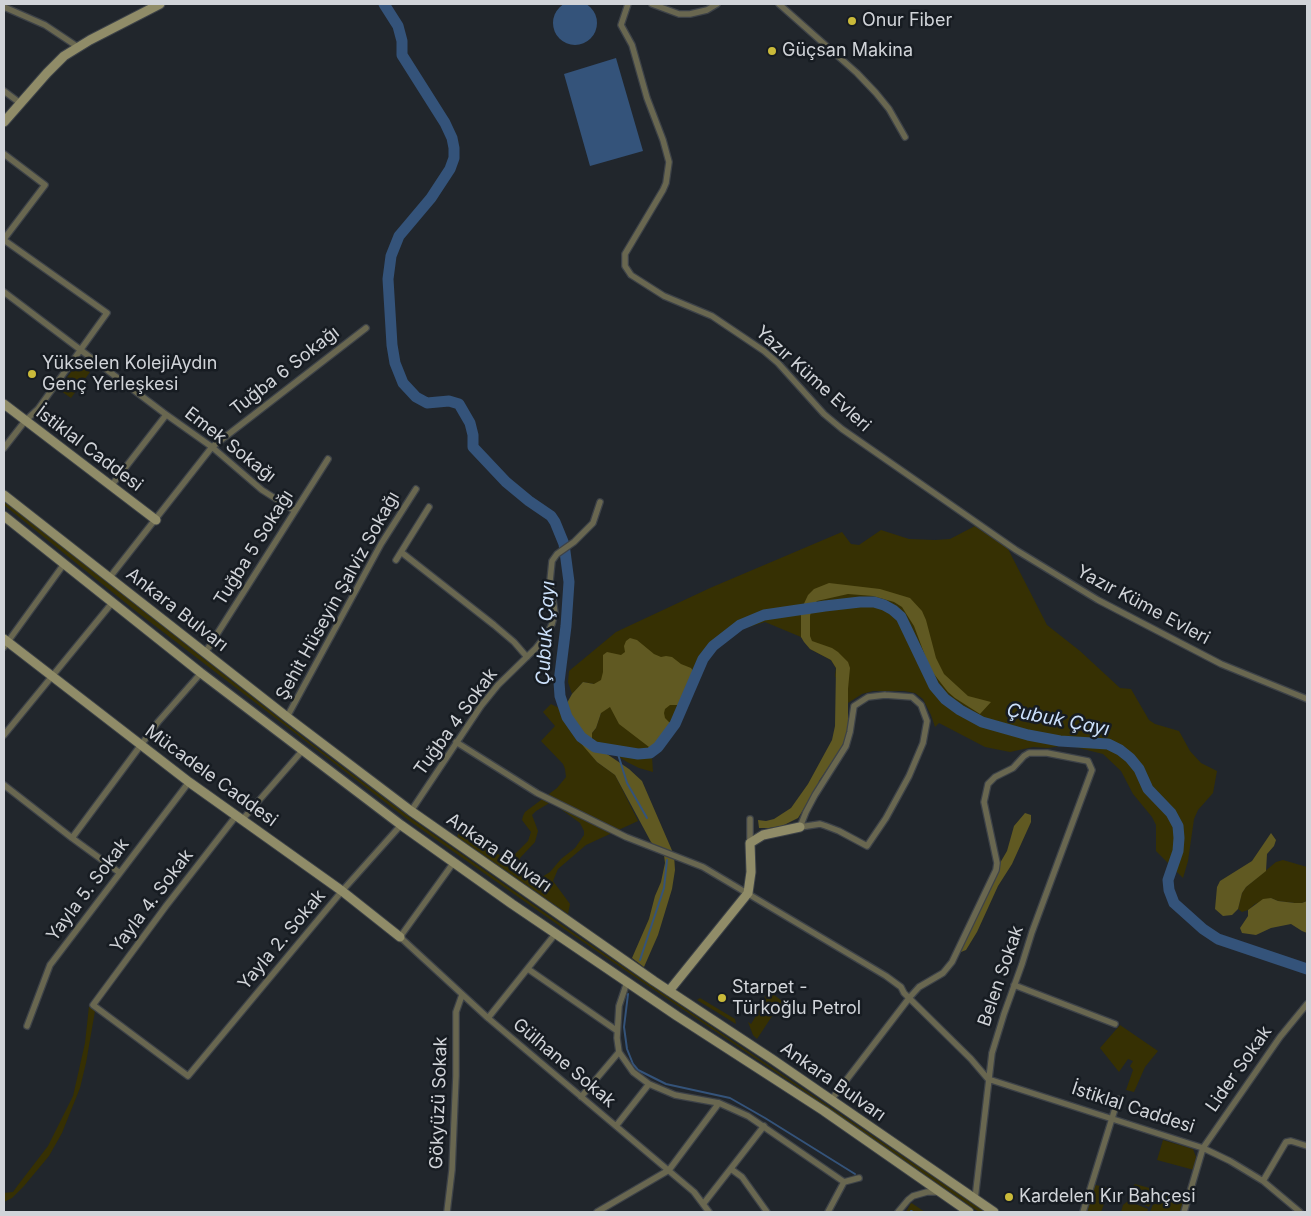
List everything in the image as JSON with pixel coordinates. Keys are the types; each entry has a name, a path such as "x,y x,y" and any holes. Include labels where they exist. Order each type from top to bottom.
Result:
{"main road":[{"path":"4,122 56,63 78,47 160,4"},
{"name":"İstiklal Caddesi","path":"4,404 156,520"},
{"name":"Ankara Bulvarı","path":"4,495 287,717 411,811 669,991 994,1212"},
{"name":"Ankara Bulvarı","path":"4,516 201,674 401,825 556,934 816,1106 969,1212"},
{"name":"Mücadele Caddesi","path":"5,643 52,676 189,782 342,891 400,937"},
{"path":"669,991 748,893 750,843 763,835 800,826"}],"street":[{"name":"Yazır Küme Evleri","path":"628,4 622,26 632,45 647,98 664,140 669,162 663,190 625,254 625,266 632,275 664,296 712,316 764,351 778,363 824,414 842,429 1016,550 1098,600 1207,656 1307,699"},
{"path":"652,4 679,14 690,14 707,10 717,4"},
{"path":"779,4 857,73 876,93 889,109 905,137"},
{"path":"4,8 46,25 78,47"},
{"path":"4,91 20,104"},
{"path":"4,154 45,185 4,239 107,313 38,409 25,421 4,448"},
{"name":"Emek Sokağı","path":"4,292 212,447 249,480 295,511"},
{"name":"Tuğba 6 Sokağı","path":"110,578 212,447 366,328"},
{"path":"111,486 166,414"},
{"name":"Tuğba 5 Sokağı","path":"205,652 328,459"},
{"name":"Şehit Hüseyin Şalviz Sokağı","path":"287,717 381,544 416,489"},
{"name":"Tuğba 4 Sokak","path":"411,811 456,742 498,685 527,657 547,634 554,618 555,608 550,571 554,557 574,542 593,523 600,502"},
{"path":"396,560 429,507"},
{"path":"401,552 494,625 514,642 527,657"},
{"path":"5,643 64,564"},
{"path":"4,735 112,603"},
{"path":"72,838 158,722 201,674"},
{"path":"876,696 912,698 921,705 927,721 923,743 897,799 867,846 839,831 820,824 800,826 815,795 846,746 852,713 857,703 868,697 876,696"},
{"path":"456,742 537,793 626,837 696,864 886,976 897,984 971,1059 988,1080"},
{"name":"Yayla 4. Sokak","path":"188,1076 93,1005 166,906 239,818 302,751"},
{"name":"Belen Sokak","path":"910,998 920,987 943,973 952,962 996,870 997,863 984,802 988,784 995,777 1014,768 1024,756 1035,752 1088,761 1092,770 1032,932 995,1040 988,1080 975,1199"},
{"name":"Yayla 5. Sokak","path":"27,1026 50,965 189,782"},
{"path":"4,784 120,873"},
{"path":"750,819 750,843"},
{"name":"Yayla 2. Sokak","path":"188,1076 342,891 401,825"},
{"path":"400,937 454,862"},
{"path":"488,1018 556,934"},
{"name":"Gülhane Sokak","path":"400,937 462,996 694,1192 709,1212"},
{"path":"528,969 616,1030"},
{"path":"627,982 619,1006 616,1030 619,1052 633,1072 649,1084 675,1095 719,1103 748,1116 844,1182"},
{"path":"1014,985 1115,1024"},
{"name":"Gökyüzü Sokak","path":"447,1212 452,1170 456,1076 456,1012 462,996"},
{"path":"831,1100 910,998"},
{"name":"Lider Sokak","path":"1184,1212 1203,1148 1280,1036 1307,1004"},
{"path":"581,1097 619,1052"},
{"name":"İstiklal Caddesi","path":"988,1080 1203,1148 1230,1161 1263,1182 1300,1212"},
{"path":"616,1126 649,1084"},
{"path":"1083,1212 1118,1099"},
{"path":"597,1212 669,1170 719,1103"},
{"path":"704,1203 764,1126"},
{"path":"1263,1182 1286,1142 1291,1141 1307,1146"},
{"path":"731,1169 742,1177 767,1212"},
{"path":"828,1212 844,1182 859,1178"},
{"path":"898,1212 913,1196 927,1192 940,1192"}],"shaded area":[{"path":"78,363 90,372 71,398 58,389"},
{"path":"4,501 312,744 416,822 575,934 985,1212 979,1212 564,929 411,822 137,612 4,505"},
{"path":"975,526 1007,547 1047,625 1080,651 1120,688 1131,689 1149,720 1155,724 1179,731 1190,751 1201,763 1217,771 1213,793 1198,810 1194,819 1188,861 1183,878 1156,851 1156,825 1152,817 1133,794 1121,771 1103,754 1067,745 1048,748 1033,747 1010,752 985,747 939,723 935,727 923,699 915,693 873,691 862,694 848,703 835,676 836,668 831,660 810,649 801,637 765,622 736,631 707,659 673,732 652,757 653,772 627,762 592,740 592,733 596,728 601,713 594,684 583,682 572,694 568,682 569,671 616,632 710,588 842,532 851,544 859,545 881,530 909,539 935,540 950,539"},
{"path":"829,583 880,589 910,598 922,611 936,658 944,674 968,696 991,702 980,714 948,692 930,669 914,626 902,607 894,602 873,596 848,594 817,601 812,607 810,616 810,636 812,641 838,652 848,662 850,668 846,738 798,818 782,826 759,828 758,820 774,819 791,808 808,784 832,740 835,726 836,668 831,660 810,649 801,637 801,610 808,595 814,589"},
{"path":"630,638 637,640 654,654 661,657 672,657 681,664 691,668 694,672 688,702 683,705 670,705 665,709 665,718 675,728 673,732 662,734 655,747 649,747 619,724 610,707 601,713 596,728 592,733 592,740 604,752 629,769 642,781 674,855 675,870 672,889 658,935 644,967 632,958 649,919 661,882 665,863 664,855 651,842 615,775 597,762 572,733 563,710 572,694 583,682 594,684 601,680 603,655 607,652 621,655 625,652 624,646 626,641"},
{"path":"551,704 563,710 567,723 597,762 615,775 638,821 586,845 558,869 553,881 570,904 568,914 457,837 461,829 504,858 515,854 528,841 531,832 522,820 525,812 557,788 566,777 563,764 541,741 555,726 543,712","holes":["551,802 580,823 584,835 575,848 561,859 550,872 534,879 522,871 518,864 520,858 535,842 538,831 532,815 536,811"]},
{"path":"1025,813 1031,815 1031,822 1012,864 998,886 977,932 966,950 961,952 957,948 963,933 994,866 1000,863 1007,851 1014,826"},
{"path":"1271,833 1276,840 1274,846 1267,854 1266,871 1246,887 1242,893 1238,909 1232,915 1223,916 1215,909 1217,887 1220,881 1252,861"},
{"path":"1283,860 1307,867 1307,901 1295,903 1278,901 1271,898 1255,904 1242,912 1238,909 1242,893 1246,887 1276,862"},
{"path":"1271,898 1278,901 1295,903 1307,901 1307,933 1291,924 1271,928 1256,935 1242,933 1240,928 1248,916 1248,910 1263,899"},
{"path":"769,991 782,1001 757,1039 753,1035 748,1022 751,1024 762,1006 760,1004"},
{"path":"700,998 735,1019 736,1024 697,1000"},
{"path":"89,1006 95,1011 86,1063 80,1088 62,1133 49,1156 24,1186 12,1198 4,1202 4,1193 13,1192 48,1146 73,1096 85,1043"},
{"path":"1120,1025 1158,1051 1145,1067 1134,1092 1126,1090 1133,1070 1130,1066 1133,1061 1128,1059 1119,1072 1100,1048"},
{"path":"1163,1140 1193,1149 1196,1157 1194,1170 1157,1160"},
{"path":"1135,1184 1186,1198 1180,1212 1150,1212 1157,1194 1132,1187"},
{"path":"1095,1185 1110,1188 1101,1212 1087,1212"},
{"path":"1138,1191 1154,1197 1149,1207 1127,1198 1130,1193"},
{"path":"1128,1201 1148,1209 1147,1212 1121,1212 1123,1205"},
{"path":"911,1203 913,1204 925,1212 906,1212"}],"water":[{"path":"575,1 587,5 593,11 597,23 593,35 587,41 575,45 563,41 557,35 553,23 557,11 563,5"},
{"path":"616,58 643,151 590,166 564,74"}],"waterway":[{"name":"Çubuk Çayı","path":"384,4 398,26 402,41 402,55 445,123 452,138 454,148 454,158 450,169 431,198 399,236 391,256 388,279 395,363 403,383 416,397 427,403 449,401 459,404 470,423 473,447 506,482 551,516 555,522 564,544 569,582 559,682 560,696 567,717 581,737 595,747 638,754 650,753 658,747 675,724 703,659 713,646 740,625 764,615 825,606 860,602 874,602 884,605 901,617 934,686 945,699 960,710 982,722 1028,735 1060,741 1108,744 1130,758 1139,769 1148,789 1171,813 1178,826 1178,851 1168,880 1169,890 1174,903 1203,929 1218,939 1307,969"},
{"path":"617,751 627,783 647,818"},
{"path":"640,960 664,888 667,860"},
{"path":"628,994 624,1027 627,1049 633,1064 638,1070 666,1084 730,1098 855,1174"}],"place":[{"name":"Onur Fiber","path":"852,21"},
{"name":"Güçsan Makina","path":"772,51"},
{"name":"Yükselen KolejiAydın Genç Yerleşkesi","path":"32,374"},
{"name":"Starpet - Türkoğlu Petrol","path":"722,998"},
{"name":"Kardelen Kır Bahçesi","path":"1009,1197"}]}
